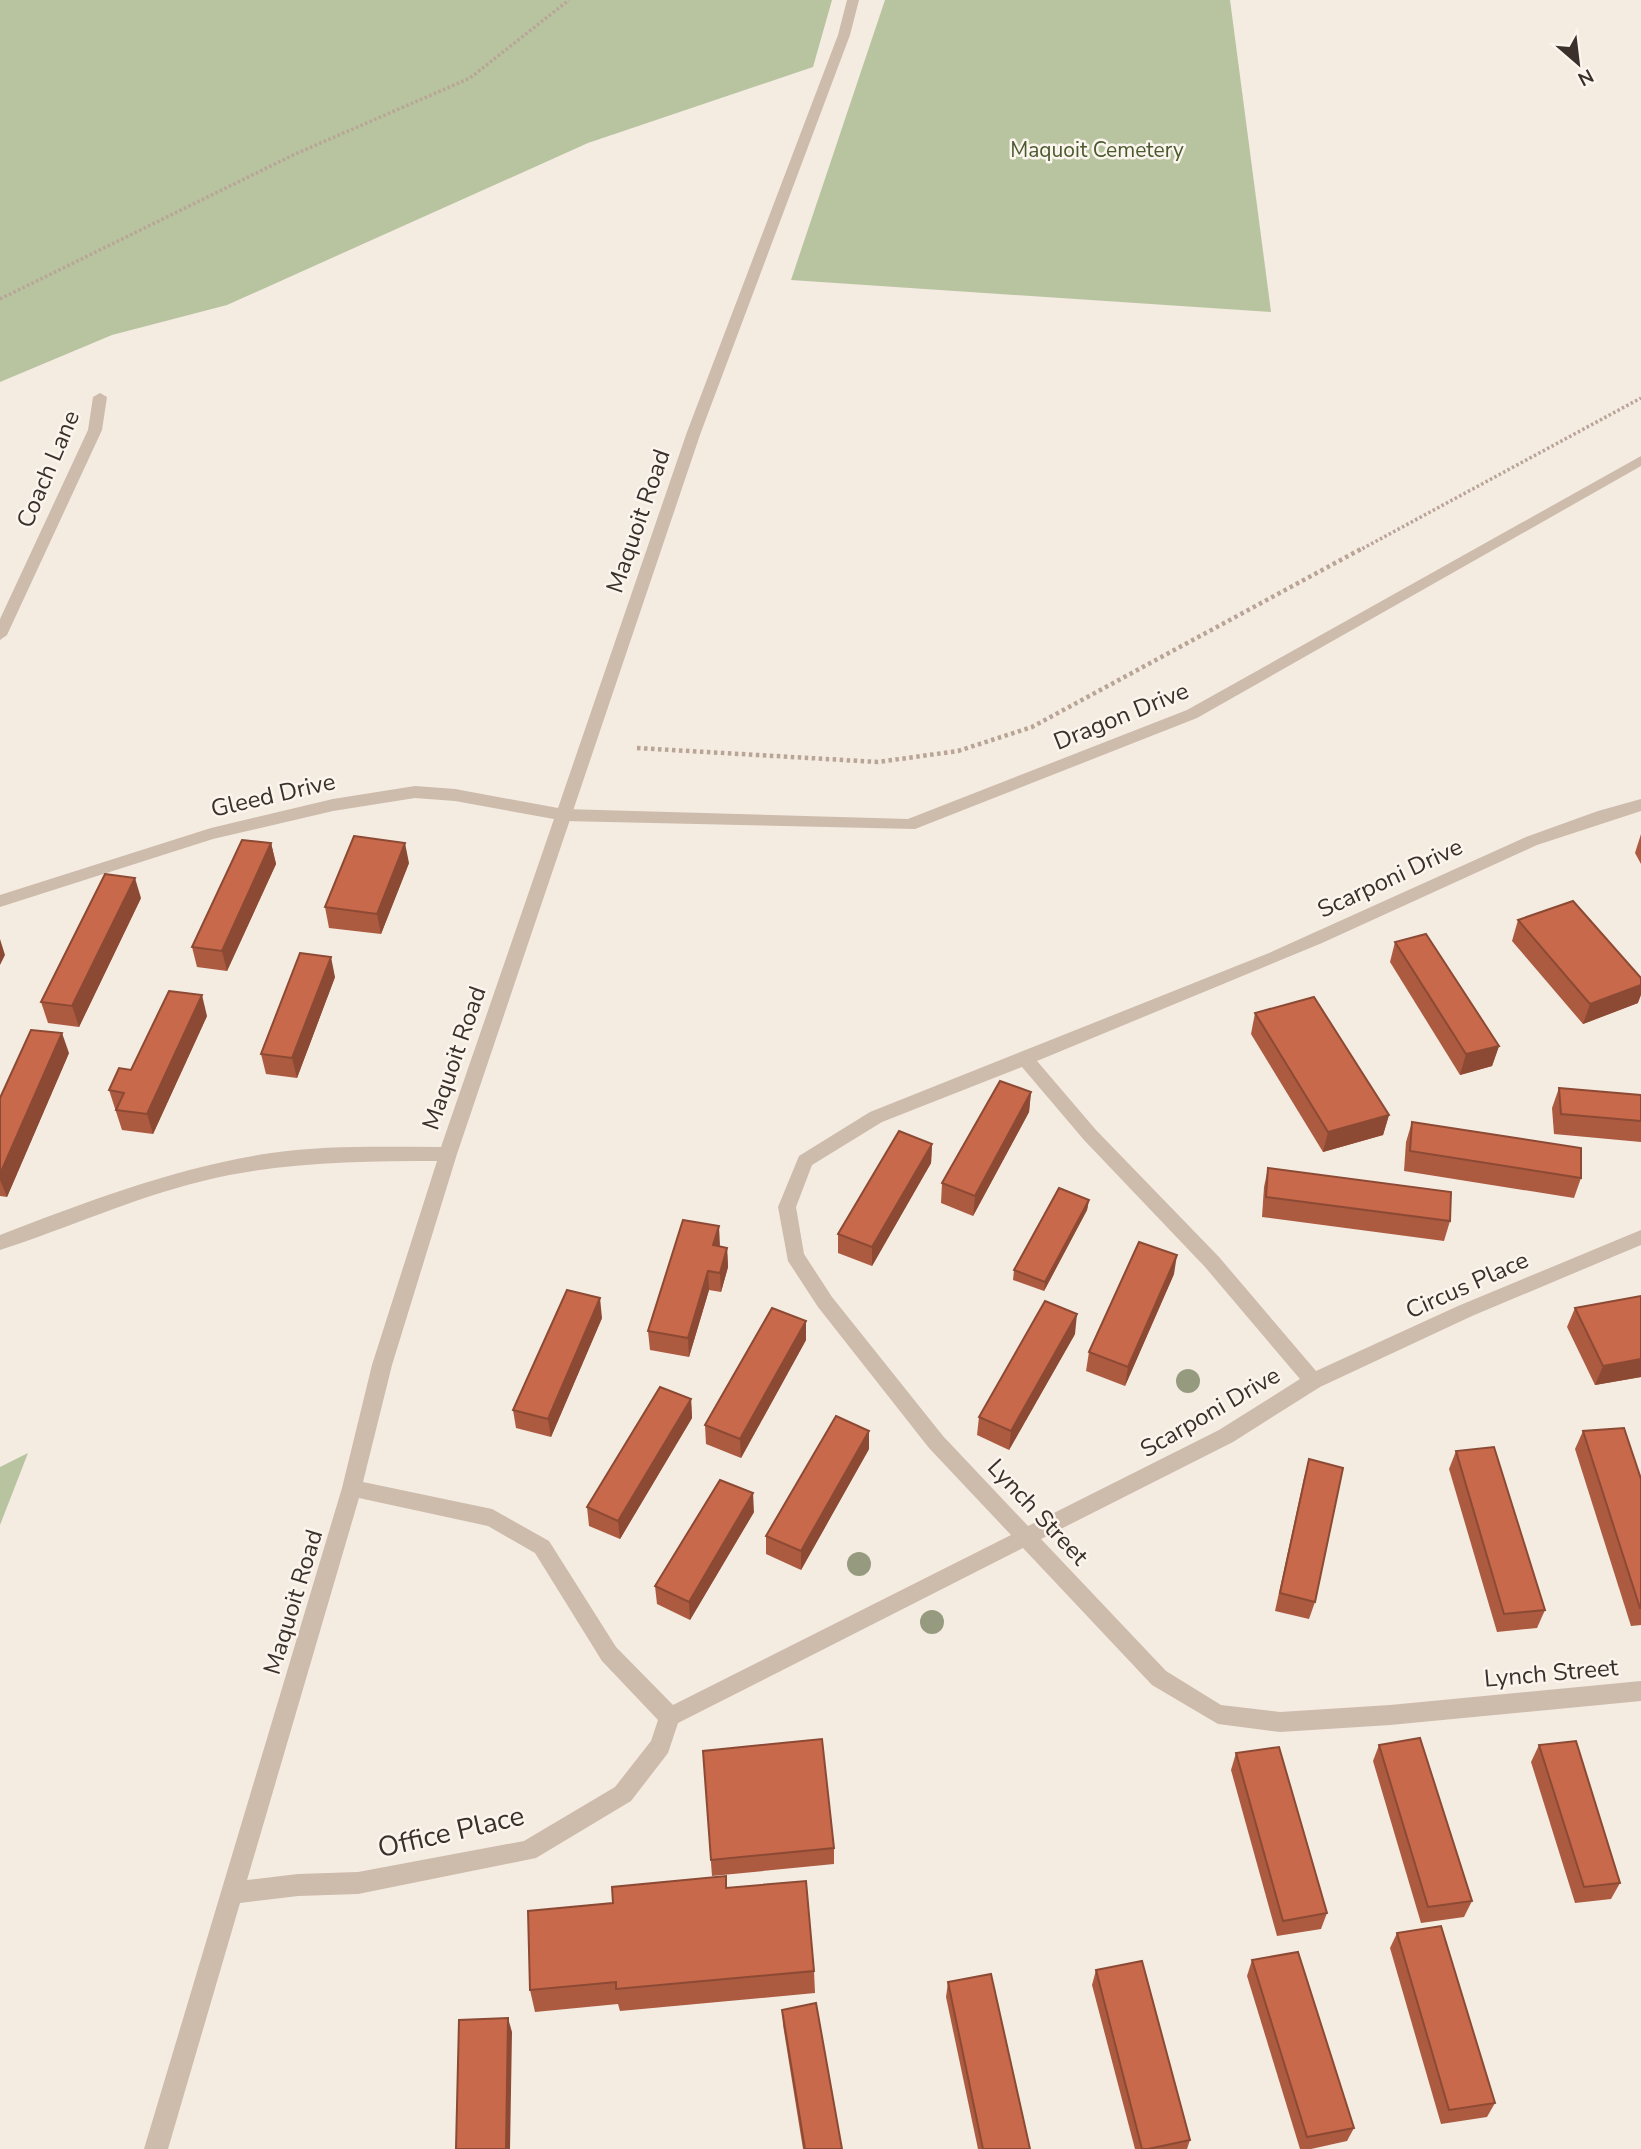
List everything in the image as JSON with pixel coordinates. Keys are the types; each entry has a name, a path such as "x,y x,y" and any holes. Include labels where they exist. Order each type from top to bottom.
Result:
{"street":[{"name":"Maquoit Road","path":"156,2149 352,1488 382,1365 448,1154 694,432 844,35 853,0"},
{"name":"Coach Lane","path":"0,635 95,430 100,397"},
{"name":"Dragon Drive","path":"564,815 909,825 1192,714 1641,460"},
{"name":"Gleed Drive","path":"0,901 211,834 347,803 415,792 455,795 564,815"},
{"name":"Scarponi Drive","path":"670,1717 1226,1436 1314,1381 1212,1262 1090,1135 1025,1059 1322,937 1492,858 1560,831 1641,805"},
{"name":"Lynch Street","path":"1025,1059 876,1117 806,1161 787,1207 795,1256 825,1302 936,1442 1158,1678 1219,1714 1280,1722 1390,1715 1641,1691"},
{"path":"0,1243 82,1211 219,1169 318,1154 448,1154"},
{"name":"Circus Place","path":"1314,1381 1465,1311 1641,1237"},
{"path":"352,1488 492,1518 542,1547 609,1654 670,1717"},
{"name":"Office Place","path":"231,1893 298,1885 358,1883 527,1851 623,1794 660,1745 670,1717"}],"path":[{"path":"0,299 291,156 470,78 569,0"},
{"path":"637,748 878,762 958,751 1031,727 1641,398"}],"green space":[{"path":"0,0 832,0 813,67 588,143 227,305 112,335 0,382"},
{"name":"Maquoit Cemetery","path":"885,0 1230,0 1271,312 791,280"},
{"path":"28,1453 0,1525 0,1467"}],"building":[{"path":"354,836 405,843 377,914 325,907"},
{"path":"242,840 271,843 222,951 192,947"},
{"path":"105,874 135,878 72,1006 41,1002"},
{"path":"1573,901 1641,978 1641,985 1590,1004 1518,920"},
{"path":"1426,934 1499,1046 1466,1054 1395,942"},
{"path":"300,953 331,957 292,1058 261,1054"},
{"path":"169,991 202,995 147,1114 116,1110 124,1093 109,1090 119,1068 131,1070"},
{"path":"1314,997 1389,1115 1328,1132 1255,1013"},
{"path":"31,1030 62,1033 0,1174 0,1098"},
{"path":"1000,1081 1031,1092 975,1196 942,1183"},
{"path":"1559,1088 1641,1095 1641,1121 1561,1114"},
{"path":"1412,1122 1581,1148 1581,1178 1410,1151"},
{"path":"899,1131 932,1144 872,1247 838,1234"},
{"path":"1268,1168 1451,1192 1450,1221 1266,1197"},
{"path":"1059,1188 1089,1200 1045,1282 1014,1270"},
{"path":"683,1220 719,1226 713,1245 727,1248 720,1273 708,1271 688,1338 648,1331"},
{"path":"1139,1242 1177,1255 1128,1367 1089,1352"},
{"path":"567,1290 600,1298 548,1419 513,1410"},
{"path":"1641,1296 1641,1359 1603,1366 1575,1308"},
{"path":"1045,1301 1077,1314 1011,1431 979,1417"},
{"path":"772,1308 806,1321 740,1439 705,1425"},
{"path":"660,1387 691,1399 618,1521 587,1507"},
{"path":"836,1416 869,1431 801,1551 766,1536"},
{"path":"1624,1428 1641,1479 1641,1608 1583,1431"},
{"path":"1494,1447 1545,1610 1504,1614 1456,1451"},
{"path":"1309,1459 1343,1468 1315,1602 1280,1593"},
{"path":"720,1480 753,1493 689,1602 655,1586"},
{"path":"1420,1738 1472,1901 1428,1907 1379,1745"},
{"path":"822,1739 834,1848 711,1860 703,1751"},
{"path":"1576,1741 1620,1883 1584,1887 1539,1745"},
{"path":"1279,1747 1327,1913 1283,1921 1236,1753"},
{"path":"726,1876 726,1888 806,1881 814,1971 616,1989 616,1982 530,1990 528,1911 613,1903 612,1887"},
{"path":"1441,1926 1495,2103 1449,2110 1397,1933"},
{"path":"1298,1952 1354,2128 1307,2137 1252,1960"},
{"path":"1142,1961 1190,2140 1148,2149 1142,2149 1096,1970"},
{"path":"991,1974 1030,2149 983,2149 948,1982"},
{"path":"816,2003 842,2149 805,2149 782,2010"},
{"path":"508,2018 506,2149 456,2149 459,2020"}]}
